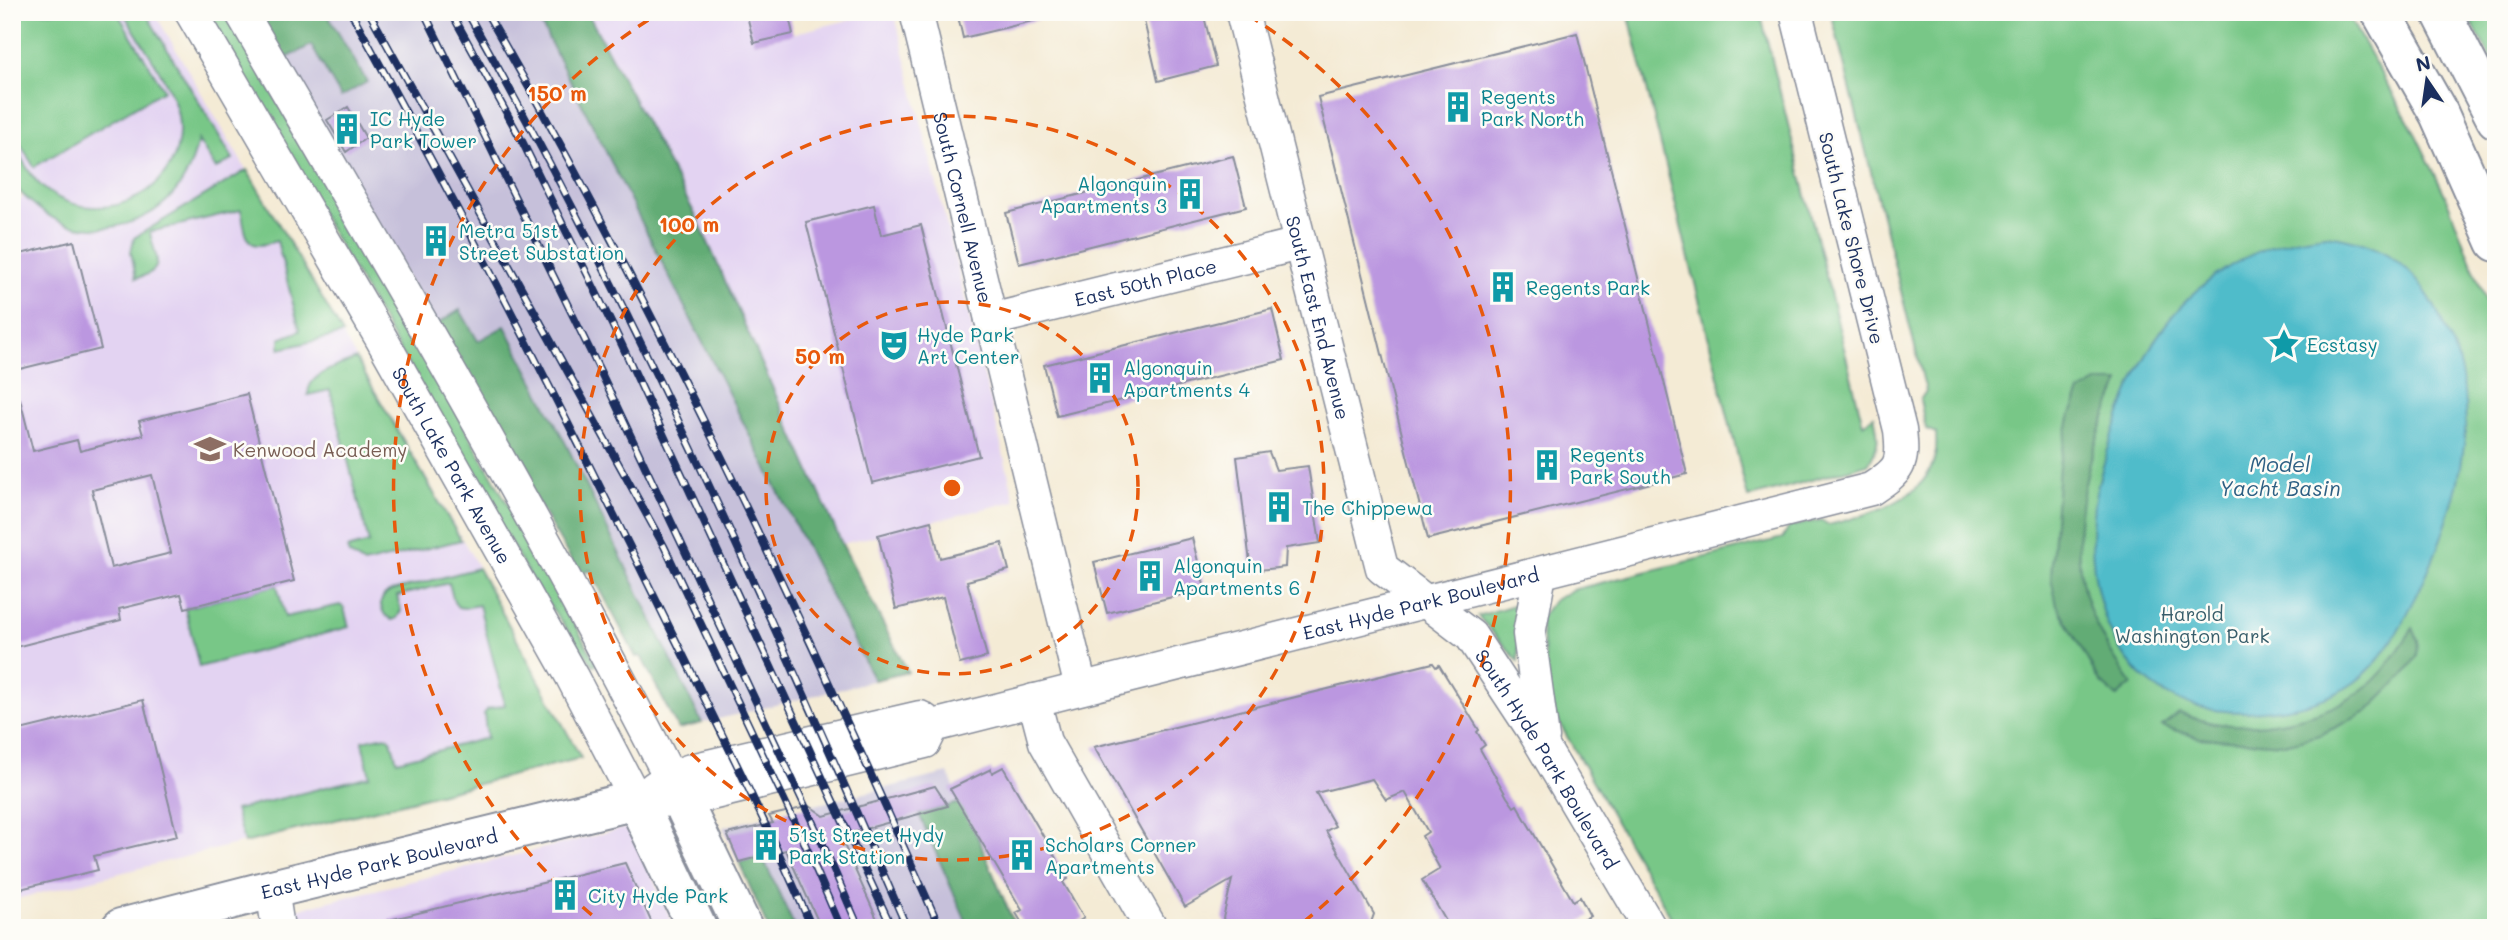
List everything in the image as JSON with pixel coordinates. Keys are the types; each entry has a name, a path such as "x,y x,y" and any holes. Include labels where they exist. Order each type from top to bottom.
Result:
{"main road":[{"path":"2381,12 2439,114 2496,242"},
{"path":"2441,12 2496,119"},
{"path":"676,789 743,928"},
{"name":"East Hyde Park Boulevard","path":"121,928 272,888 636,800"},
{"name":"South Lake Park Avenue","path":"636,800 697,928"}],"street":[{"name":"South Lake Park Avenue","path":"191,12 381,338 572,677 636,800"},
{"path":"241,12 569,585 676,789"},
{"name":"South Cornell Avenue","path":"916,12 1081,688"},
{"name":"South East End Avenue","path":"1242,12 1382,568 1428,602"},
{"name":"South Lake Shore Drive","path":"1796,12 1898,419 1903,454 1900,464"},
{"name":"East 50th Place","path":"992,320 1299,244"},
{"name":"East Hyde Park Boulevard","path":"636,800 676,789 925,742 933,726 1871,489 1887,478 1900,464"},
{"path":"1541,574 1529,634 1544,749"},
{"name":"South Hyde Park Boulevard","path":"1428,602 1471,636 1544,749 1650,928"},
{"path":"1034,700 1045,742 1150,928"},
{"path":"272,888 278,928"}],"shaded area":[{"name":"Kenwood Academy","path":"12,12 154,12 479,568 581,758 12,900 12,204 23,198 12,179"},
{"path":"257,12 586,12 698,220 842,544 908,672 678,729 529,433 459,310 434,326"},
{"path":"587,12 746,12 755,43 881,12 894,12 1015,501 842,544 698,220"},
{"path":"948,773 1016,928 768,928 723,827"},
{"path":"630,827 675,928 221,928"}],"green space":[{"path":"12,12 117,12 164,90 34,167 12,130"},
{"path":"123,12 145,12 233,159 216,169 198,140 187,174 161,206 127,224 109,228 71,225 38,208 17,188 11,171 12,142 31,174 46,190 69,202 92,207 116,205 138,197 157,183 170,165 178,142 178,116 170,91"},
{"path":"205,12 226,12 434,372 597,664 594,666 536,587"},
{"path":"257,12 326,12 367,82 341,97 311,45 285,59"},
{"path":"535,12 587,12 698,220 842,544 908,672 874,680"},
{"path":"1628,12 1760,12 1863,424 1874,416 1877,441 1875,452 1868,464 1748,498"},
{"name":"Harold Washington Park","path":"1831,12 2346,12 2416,135 2446,197 2496,327 2496,928 1677,928 1557,719 1550,703 1540,619 1553,601 1572,590 1783,538 1789,527 1821,520 1829,525 1876,511 1907,495 1920,484 1929,471 1936,453 1936,433 1926,429 1920,400 1926,391"},
{"path":"2466,12 2496,12 2496,68"},
{"path":"247,170 343,334 280,349 280,339 300,331 277,241 259,245 250,242 241,210 150,232 156,267 146,275 136,278 131,252 134,238"},
{"path":"460,310 478,341 505,326 566,444 702,723 678,729 641,656 636,657 590,570 580,575 434,326"},
{"path":"356,359 461,540 364,564 349,554 347,549 369,543 330,390 308,395 309,387 319,376"},
{"path":"2097,382 2120,382 2091,459 2084,486 2078,540 2085,594 2093,618 2132,684 2117,697 2100,682 2057,605 2051,578 2059,465 2071,414 2080,392"},
{"path":"478,568 581,758 244,843 235,810 370,776 362,741 385,736 391,740 397,761 487,738 484,714 488,709 505,705 479,605 458,607 449,583 397,596 401,611 397,618 392,620 385,615 381,607 385,595 392,591"},
{"path":"277,585 285,617 340,605 344,608 349,627 199,667 185,608"},
{"path":"1520,603 1518,661 1478,616"},
{"path":"2413,628 2418,640 2417,656 2403,676 2367,712 2320,735 2285,744 2199,738 2162,726 2178,713 2228,725 2269,724 2312,715 2349,698 2372,682"},
{"path":"963,802 1016,928 969,928 919,814"},
{"path":"762,856 795,928 768,928 739,862"}],"water":[{"name":"Model Yacht Basin","path":"2326,235 2364,243 2395,259 2420,283 2450,338 2464,389 2466,420 2458,480 2450,511 2429,568 2405,619 2375,664 2355,682 2316,701 2274,710 2220,711 2184,703 2162,692 2133,667 2108,626 2095,578 2093,553 2092,529 2099,479 2138,371 2148,351 2173,315 2203,286 2235,263 2269,247"}],"building":[{"path":"746,12 788,12 793,34 754,43"},
{"path":"957,12 1036,12 1037,20 963,38"},
{"path":"1142,12 1203,12 1216,66 1158,81"},
{"name":"Regents Park","path":"1577,33 1687,474 1428,539 1318,97"},
{"name":"IC Hyde Park Tower","path":"348,107 366,138 346,152 327,120"},
{"path":"1233,156 1246,207 1019,264 1006,213"},
{"name":"Hyde Park Art Center","path":"874,205 881,235 921,225 979,456 872,483 806,222"},
{"path":"74,241 101,349 12,371 12,256"},
{"path":"1272,309 1284,360 1057,416 1044,365"},
{"path":"247,394 294,581 185,608 181,594 119,609 121,620 12,648 12,400 20,399 33,451 77,440 80,451 143,435 139,421","holes":["152,475 171,553 111,568 92,490"]},
{"name":"The Chippewa","path":"1269,452 1276,470 1308,466 1320,543 1286,548 1285,567 1251,571 1237,457"},
{"path":"931,521 940,558 1002,543 1009,570 967,581 987,657 960,664 943,597 896,609 878,535"},
{"name":"Algonquin Apartments 6","path":"1192,538 1205,589 1107,613 1094,562"},
{"path":"1433,663 1436,667 1439,665 1479,730 1477,732 1485,745 1480,749 1507,797 1514,807 1517,805 1573,901 1580,897 1590,916 1568,928 1450,928 1422,880 1440,869 1422,836 1428,832 1405,792 1386,800 1372,779 1316,793 1335,826 1326,831 1374,914 1369,928 1229,928 1223,918 1232,880 1185,907 1094,747"},
{"path":"143,700 177,836 94,856 98,870 12,891 12,732"},
{"name":"Scholars Corner Apartments","path":"1003,767 1068,879 1063,882 1084,918 1068,928 1025,928 1016,913 1022,910 950,789 991,769 992,773"},
{"name":"51st Street Hydy Park Station","path":"935,786 948,806 840,836 881,928 821,928 786,850 739,862 727,834 773,823 769,816 810,806 824,816"},
{"name":"City Hyde Park","path":"625,863 654,928 390,928 389,920"}],"railway":[{"path":"351,12 468,229 580,447 734,760 812,928"},
{"path":"369,12 664,546 805,844 841,928"},
{"path":"424,12 603,377 821,840 859,928"},
{"path":"451,12 522,141 622,345 892,928"},
{"path":"467,12 587,236 699,464 907,928"},
{"path":"486,12 610,236 725,464 940,928"}],"place":[{"name":"Regents Park North","path":"1458,107"},
{"name":"IC Hyde Park Tower","path":"347,129"},
{"name":"Algonquin Apartments 3","path":"1190,194"},
{"name":"Metra 51st Street Substation","path":"436,241"},
{"name":"Regents Park","path":"1503,287"},
{"name":"Ecstasy","path":"2284,344"},
{"name":"Hyde Park Art Center","path":"894,345"},
{"name":"Algonquin Apartments 4","path":"1100,378"},
{"name":"Kenwood Academy","path":"210,449"},
{"name":"Regents Park South","path":"1547,465"},
{"name":"The Chippewa","path":"1279,507"},
{"name":"Algonquin Apartments 6","path":"1150,576"},
{"name":"51st Street Hydy Park Station","path":"766,845"},
{"name":"Scholars Corner Apartments","path":"1022,855"},
{"name":"City Hyde Park","path":"565,895"}]}
